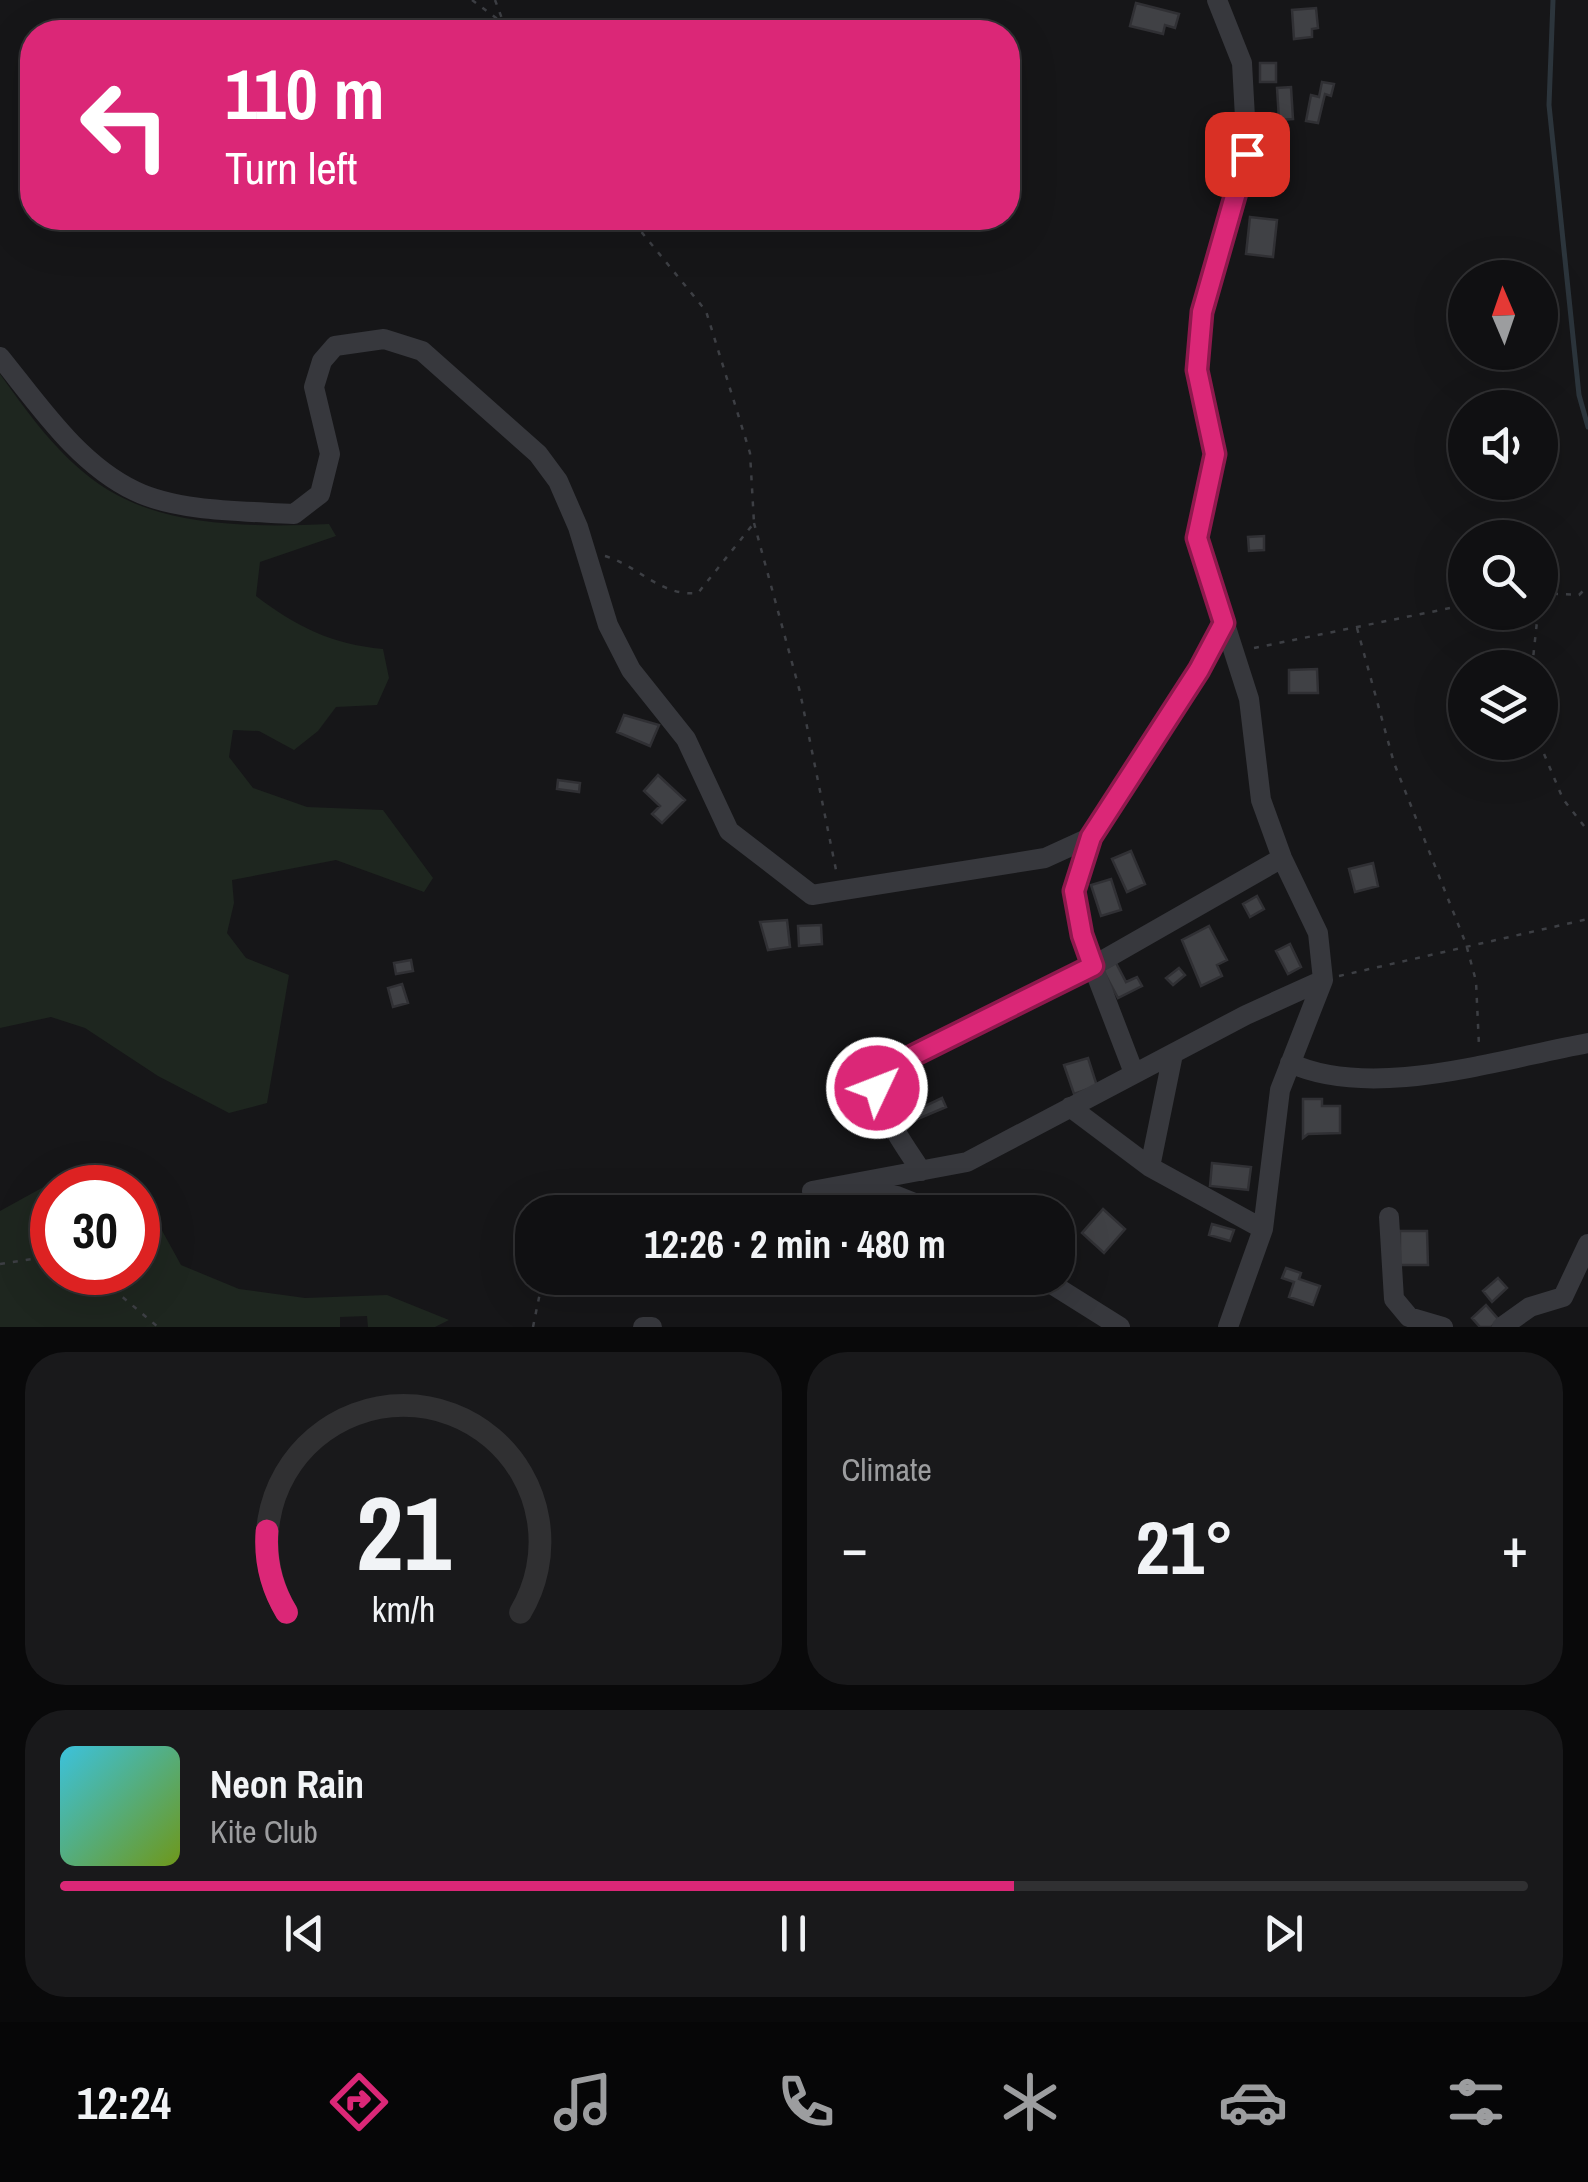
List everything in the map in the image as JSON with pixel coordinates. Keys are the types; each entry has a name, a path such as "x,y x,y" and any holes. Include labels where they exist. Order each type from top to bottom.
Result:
{"street":[{"path":"1218,0 1242,63 1247,154 1202,312 1197,370 1215,454 1197,538 1249,699 1261,800 1282,858 1318,933 1324,980 1280,1090 1263,1229 1228,1327"},
{"path":"0,357 86,458 136,492 211,508 294,514 320,494 330,454 314,387 322,361 335,346 384,339 422,351 538,454 558,481 608,624 631,670 686,739 729,831 812,896 1045,858 1091,837"},
{"path":"1134,1073 1082,935 1074,891 1091,837 1199,670 1224,623"},
{"path":"921,1170 890,1120 877,1088 880,1072 1093,966 1282,858"},
{"path":"812,1192 967,1162 1134,1073 1324,980"},
{"path":"1290,1064 1320,1078 1380,1080 1588,1043"},
{"path":"1150,1167 1173,1054"},
{"path":"1070,1107 1150,1167 1263,1229"},
{"path":"812,1192 876,1195"},
{"path":"1389,1217 1394,1298 1409,1317 1444,1327"},
{"path":"1502,1327 1530,1307 1563,1298 1588,1244"},
{"path":"1069,1295 1120,1327"},
{"path":"644,1327 652,1327"}],"path":[{"path":"472,0 499,20"},
{"path":"640,230 706,311 750,452 754,523 800,692 840,891"},
{"path":"585,550 624,561 676,596 698,593 754,523"},
{"path":"1558,594 1579,595 1588,586"},
{"path":"1233,652 1448,609"},
{"path":"1357,628 1394,763 1466,944 1476,981 1480,1063"},
{"path":"1546,760 1562,799 1588,831"},
{"path":"1324,980 1466,944 1588,919"},
{"path":"801,1195 812,1192"},
{"path":"0,1264 30,1259"},
{"path":"120,1295 158,1327"},
{"path":"533,1327 540,1295"}],"shaded area":[{"path":"0,374 66,457 99,484 141,506 221,523 329,524 336,536 260,562 256,596 315,632 383,649 389,678 377,705 336,707 318,731 294,750 259,731 233,730 229,757 253,788 307,807 383,810 433,878 424,892 336,860 232,880 234,903 227,933 246,958 289,975 267,1103 229,1113 158,1076 85,1028 51,1017 0,1028"},
{"path":"30,1194 30,1295 160,1295 160,1227 181,1265 239,1289 305,1298 387,1295 449,1320 435,1327 368,1327 367,1316 340,1317 340,1327 0,1327 0,1211"}],"building":[{"path":"1136,3 1179,14 1175,28 1165,25 1163,34 1130,26"},
{"path":"1316,8 1318,28 1312,29 1312,37 1294,39 1292,10"},
{"path":"1260,63 1276,63 1276,82 1260,82"},
{"path":"1322,82 1334,84 1331,96 1325,94 1318,123 1306,121 1311,95 1319,97"},
{"path":"1291,87 1293,119 1279,120 1277,88"},
{"path":"1250,217 1277,220 1273,257 1246,254"},
{"path":"1264,536 1264,550 1249,551 1248,537"},
{"path":"1317,669 1318,693 1289,693 1289,670"},
{"path":"624,715 659,725 650,746 617,732"},
{"path":"658,775 685,800 662,823 652,814 660,806 644,791"},
{"path":"558,780 580,783 579,792 557,789"},
{"path":"1131,851 1145,884 1127,892 1112,859"},
{"path":"1373,863 1378,886 1355,892 1349,869"},
{"path":"1111,879 1121,910 1101,916 1091,885"},
{"path":"1257,896 1264,909 1250,917 1243,904"},
{"path":"787,920 790,947 768,950 760,922"},
{"path":"821,925 822,944 799,946 798,926"},
{"path":"1209,926 1227,960 1217,965 1222,976 1201,986 1182,940"},
{"path":"1290,944 1301,967 1288,974 1276,951"},
{"path":"411,960 413,971 396,974 394,963"},
{"path":"1116,963 1126,982 1137,977 1142,986 1118,998 1103,970"},
{"path":"1179,968 1185,975 1173,985 1166,978"},
{"path":"402,984 408,1003 393,1007 388,988"},
{"path":"1088,1058 1097,1086 1074,1094 1064,1065"},
{"path":"942,1098 946,1107 918,1119 914,1111"},
{"path":"1303,1099 1322,1099 1322,1106 1340,1106 1340,1133 1308,1134 1303,1138"},
{"path":"1212,1163 1251,1167 1248,1190 1210,1186"},
{"path":"1103,1209 1125,1229 1104,1253 1082,1233"},
{"path":"1212,1224 1234,1230 1230,1241 1209,1235"},
{"path":"1400,1231 1427,1231 1428,1265 1400,1265"},
{"path":"1286,1268 1301,1273 1299,1279 1320,1286 1313,1305 1289,1297 1294,1282 1282,1278"},
{"path":"1498,1278 1507,1288 1492,1302 1483,1291"},
{"path":"1486,1305 1499,1320 1491,1327 1480,1327 1472,1318"}],"waterway":[{"path":"1553,0 1549,105 1579,395 1588,427"}],"route":[{"path":"877,1088 880,1072 1093,966 1082,935 1074,891 1091,837 1199,670 1224,623 1197,538 1215,454 1197,370 1202,312 1247,154"}]}
